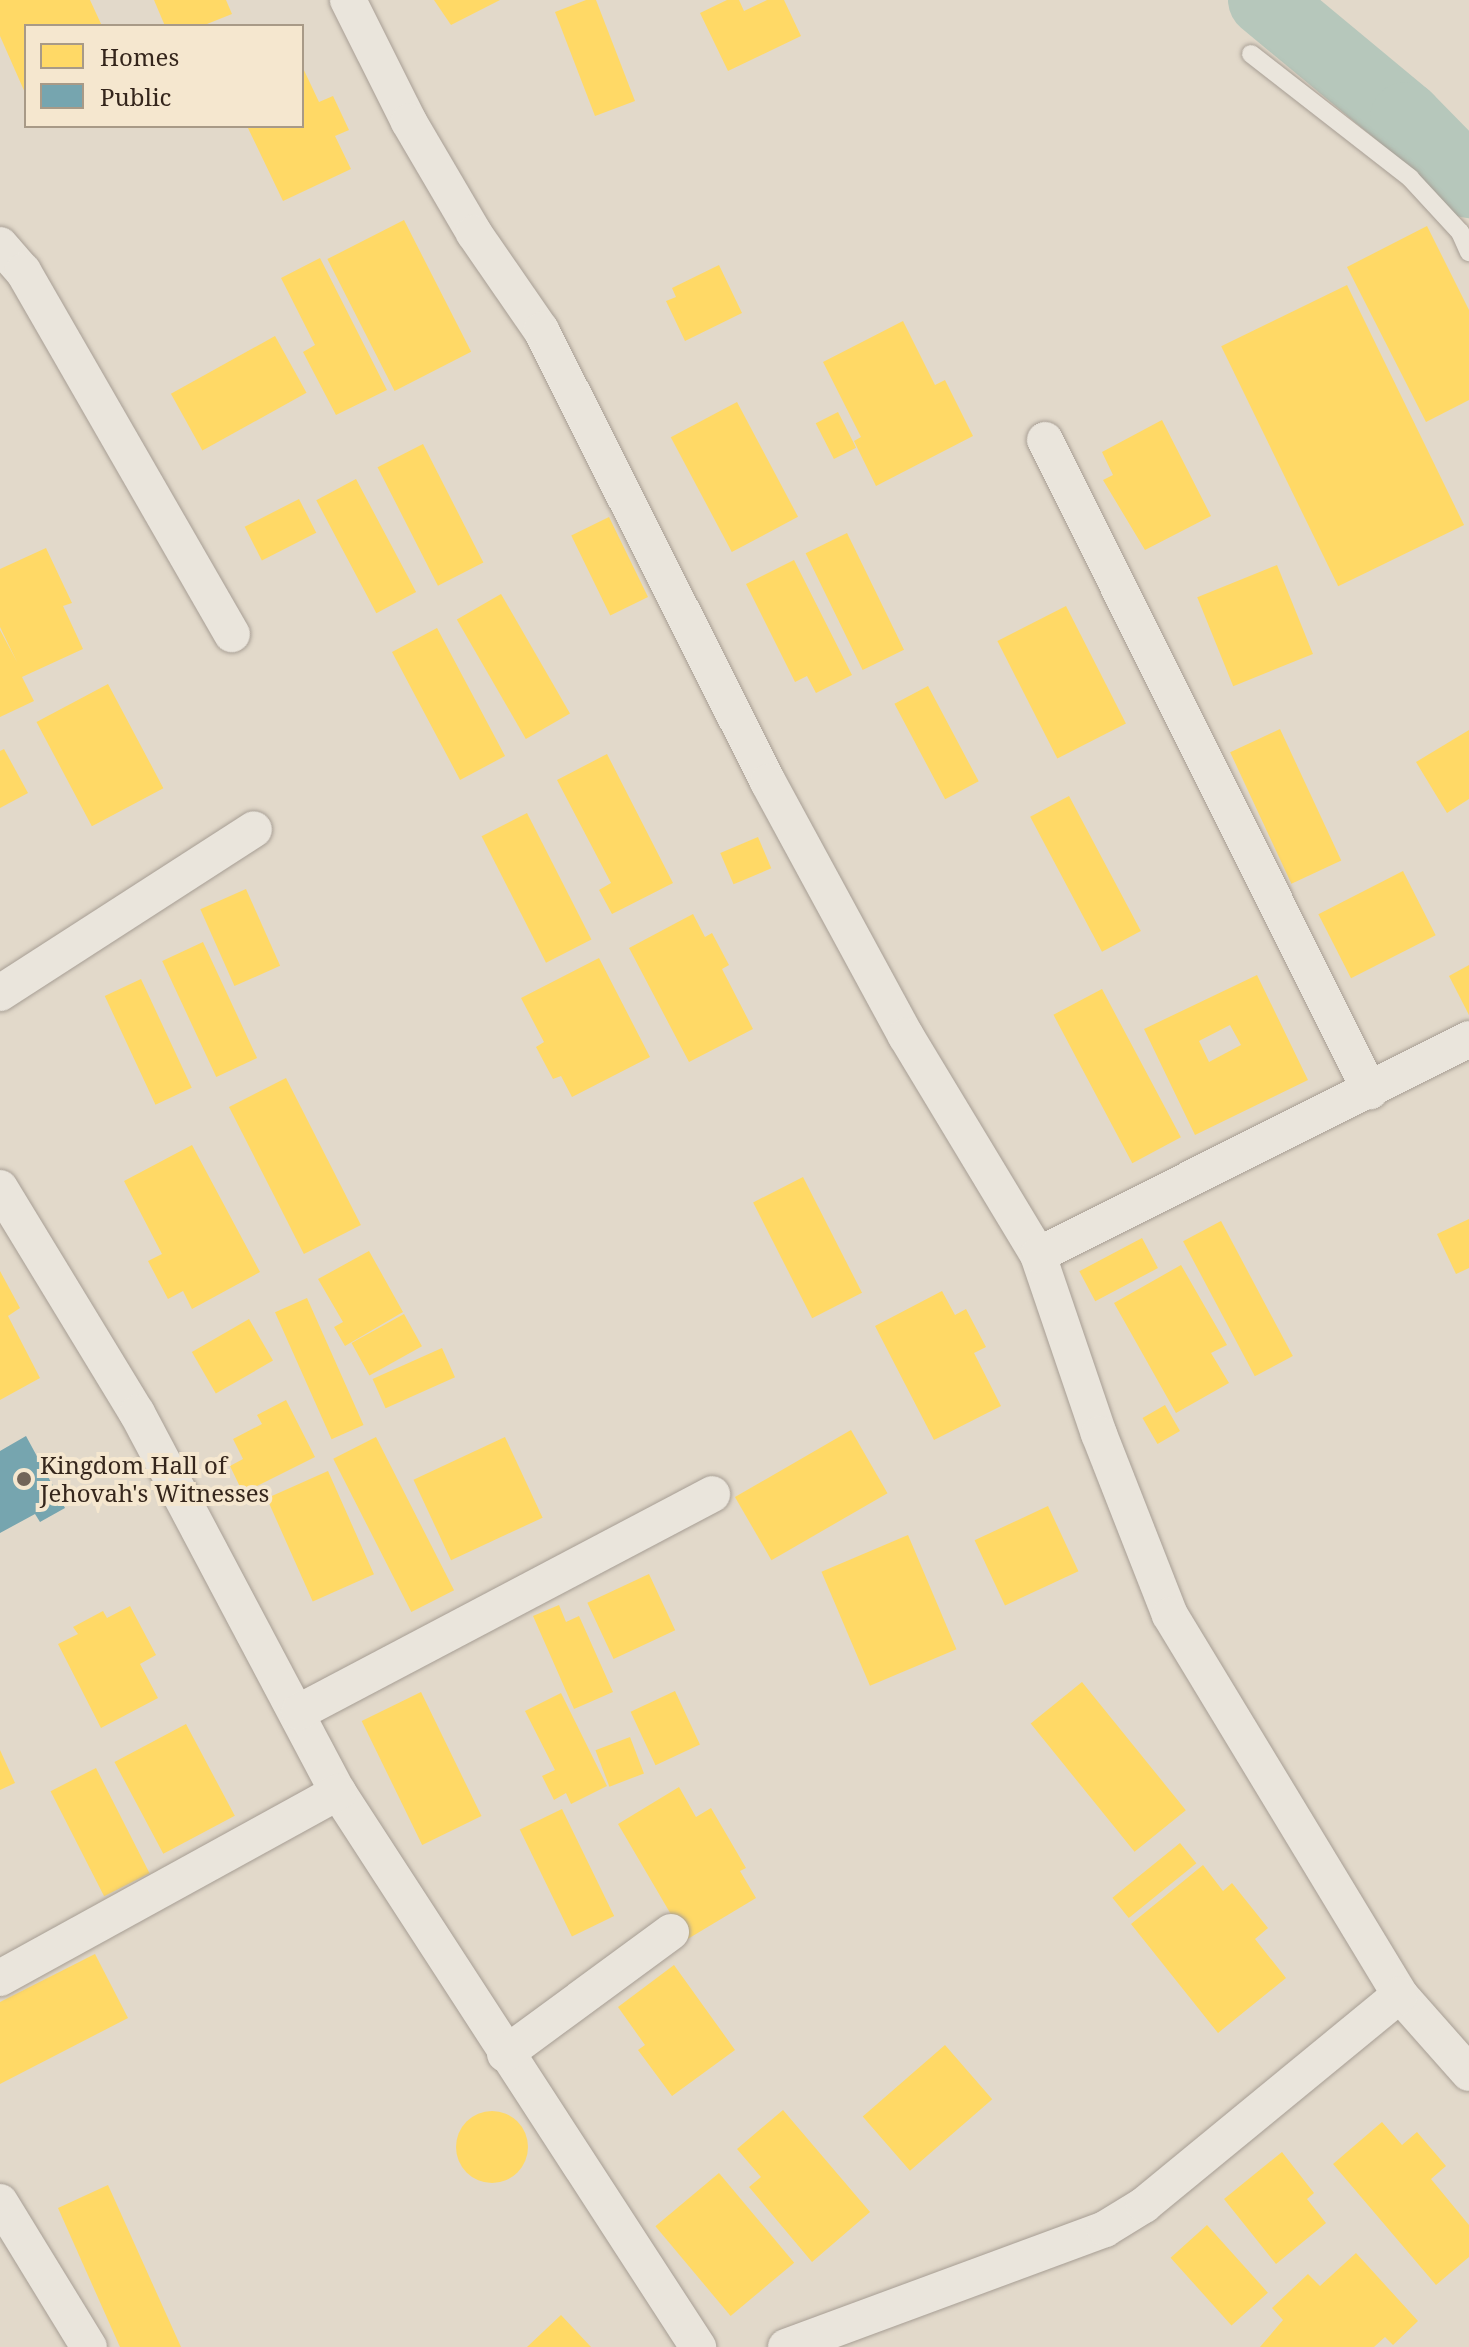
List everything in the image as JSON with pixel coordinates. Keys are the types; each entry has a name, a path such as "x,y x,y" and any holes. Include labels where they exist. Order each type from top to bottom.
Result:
{"street":[{"path":"348,0 409,122 474,233 541,330 768,782 906,1036 1038,1255 1094,1420 1170,1615 1400,1995 1469,2073"},
{"path":"0,245 23,271 232,634"},
{"path":"1045,440 1370,1091"},
{"path":"0,993 254,829"},
{"path":"1038,1255 1469,1039"},
{"path":"0,1188 137,1413 299,1712 338,1792 505,2054 698,2347"},
{"path":"299,1712 712,1494"},
{"path":"0,1978 338,1792"},
{"path":"505,2054 671,1932"},
{"path":"786,2347 1105,2229 1144,2205 1400,1995"},
{"path":"0,2202 89,2347"}],"lane":[{"path":"1251,54 1410,178 1460,232 1469,252"}],"building: Homes":[{"path":"0,0 90,0 101,24 24,24 24,90 0,36"},
{"path":"154,0 226,0 232,14 207,24 164,24"},
{"path":"434,0 500,0 451,25"},
{"path":"586,0 596,0 635,101 595,116 555,12"},
{"path":"727,0 739,0 744,11 767,0 784,0 801,36 728,71 700,13"},
{"path":"304,70 319,102 333,96 349,130 335,136 351,169 283,201 248,128 304,128"},
{"path":"404,220 471,352 395,391 327,259"},
{"path":"1427,226 1469,310 1469,400 1426,422 1347,267"},
{"path":"320,258 387,390 336,415 303,352 315,345 281,278"},
{"path":"719,265 742,313 685,341 666,301 676,297 672,288"},
{"path":"1347,285 1464,525 1338,586 1221,346"},
{"path":"903,321 935,385 945,380 973,436 876,486 854,441 861,437 823,362"},
{"path":"275,336 307,393 202,451 171,394"},
{"path":"737,402 798,517 732,552 671,437"},
{"path":"838,412 856,448 834,459 816,423"},
{"path":"1162,420 1211,516 1145,550 1103,480 1113,475 1102,452"},
{"path":"423,444 483,563 438,586 378,467"},
{"path":"356,479 416,592 376,613 316,500"},
{"path":"299,499 316,533 262,561 245,527"},
{"path":"609,517 648,597 610,615 571,535"},
{"path":"847,533 904,650 863,670 806,553"},
{"path":"46,548 72,603 63,606 83,649 22,677 34,701 0,717 0,630 17,662 0,627 0,569"},
{"path":"794,560 852,675 816,693 807,676 795,682 746,584"},
{"path":"1277,565 1313,654 1233,686 1197,597"},
{"path":"501,594 570,714 526,739 457,620"},
{"path":"1066,606 1126,724 1057,759 997,641"},
{"path":"437,628 505,756 460,780 392,652"},
{"path":"108,684 163,788 92,826 36,722"},
{"path":"928,686 979,781 945,799 894,704"},
{"path":"1280,729 1341,860 1291,884 1230,752"},
{"path":"1469,730 1469,799 1447,813 1416,762"},
{"path":"4,749 28,793 0,808 0,751"},
{"path":"607,754 673,883 612,914 599,890 611,883 557,780"},
{"path":"1069,796 1141,931 1102,952 1030,817"},
{"path":"527,813 591,940 546,963 482,836"},
{"path":"758,837 771,868 734,884 720,853"},
{"path":"1403,871 1436,935 1351,978 1318,914"},
{"path":"246,889 280,966 234,986 200,909"},
{"path":"693,914 705,937 712,933 729,965 722,969 753,1029 689,1062 629,948"},
{"path":"203,942 257,1058 216,1077 162,961"},
{"path":"599,958 650,1057 572,1097 561,1076 553,1079 536,1047 544,1042 521,998"},
{"path":"1469,965 1469,1015 1449,976"},
{"path":"1257,975 1308,1080 1195,1135 1144,1029","holes":["1230,1025 1241,1045 1209,1062 1199,1041"]},
{"path":"141,979 192,1088 155,1105 105,996"},
{"path":"1102,989 1181,1137 1132,1163 1053,1015"},
{"path":"286,1078 361,1225 304,1254 229,1107"},
{"path":"192,1145 260,1272 192,1309 183,1291 168,1299 148,1261 162,1254 124,1181"},
{"path":"803,1177 862,1293 812,1318 753,1202"},
{"path":"1469,1219 1469,1268 1456,1274 1437,1234"},
{"path":"1221,1221 1293,1356 1255,1376 1183,1241"},
{"path":"1142,1238 1158,1268 1095,1301 1079,1271"},
{"path":"369,1251 403,1312 345,1346 334,1327 343,1322 318,1279"},
{"path":"1181,1265 1227,1345 1211,1353 1229,1383 1176,1413 1114,1303"},
{"path":"0,1271 20,1308 8,1316 40,1378 0,1400"},
{"path":"942,1291 955,1315 966,1309 986,1347 974,1353 1001,1406 934,1440 875,1326"},
{"path":"307,1298 364,1425 332,1439 275,1312"},
{"path":"404,1314 422,1346 369,1375 352,1343"},
{"path":"249,1319 273,1361 216,1394 192,1352"},
{"path":"442,1348 455,1377 386,1408 373,1379"},
{"path":"286,1400 315,1457 243,1493 230,1466 243,1459 233,1439 262,1424 257,1415"},
{"path":"1165,1405 1180,1431 1157,1444 1142,1418"},
{"path":"851,1430 888,1493 771,1560 735,1497"},
{"path":"376,1437 454,1590 411,1612 333,1459"},
{"path":"505,1437 543,1518 451,1560 413,1480"},
{"path":"328,1471 374,1574 313,1601 267,1498"},
{"path":"1048,1506 1078,1571 1005,1605 975,1540"},
{"path":"908,1535 956,1649 870,1686 821,1572"},
{"path":"649,1574 675,1630 614,1659 587,1603"},
{"path":"559,1605 566,1622 579,1616 613,1692 574,1709 533,1616"},
{"path":"130,1606 156,1655 140,1664 158,1698 101,1728 58,1644 78,1634 73,1627 103,1611 107,1618"},
{"path":"1082,1682 1186,1810 1135,1852 1031,1724"},
{"path":"675,1691 700,1744 656,1765 631,1712"},
{"path":"421,1692 481,1816 422,1845 362,1721"},
{"path":"561,1693 607,1786 571,1804 566,1793 554,1800 542,1776 555,1770 525,1711"},
{"path":"186,1724 235,1816 163,1854 114,1762"},
{"path":"630,1737 644,1773 609,1787 595,1750"},
{"path":"0,1750 15,1783 0,1790"},
{"path":"96,1768 150,1873 104,1896 51,1791"},
{"path":"679,1787 696,1817 711,1808 746,1868 740,1871 756,1898 686,1940 618,1824"},
{"path":"562,1809 614,1916 572,1937 520,1830"},
{"path":"1180,1843 1196,1863 1129,1918 1112,1898"},
{"path":"1203,1865 1223,1891 1232,1883 1268,1928 1255,1939 1286,1978 1218,2033 1131,1924"},
{"path":"95,1954 128,2018 0,2084 0,2002"},
{"path":"674,1965 735,2050 672,2096 638,2050 645,2045 618,2007"},
{"path":"945,2045 992,2099 910,2171 863,2117"},
{"path":"783,2110 870,2212 812,2262 749,2187 761,2177 737,2149"},
{"path":"492,2111 512,2117 522,2127 528,2147 522,2167 512,2177 492,2183 472,2177 462,2167 456,2147 462,2127 472,2117"},
{"path":"1382,2122 1402,2145 1417,2132 1446,2166 1431,2179 1469,2225 1469,2257 1436,2285 1333,2164"},
{"path":"1282,2152 1314,2193 1307,2199 1326,2223 1276,2264 1224,2199"},
{"path":"719,2173 794,2263 731,2316 655,2226"},
{"path":"108,2185 181,2347 120,2347 58,2208"},
{"path":"1207,2225 1268,2293 1231,2325 1171,2258"},
{"path":"1356,2253 1418,2321 1393,2345 1385,2337 1374,2347 1260,2347 1283,2320 1272,2308 1308,2274 1320,2286"},
{"path":"561,2315 591,2347 527,2347"}],"building: Public":[{"name":"Kingdom Hall of Jehovah's Witnesses","path":"26,1436 65,1508 40,1522 35,1514 0,1533 0,1451"}],"waterway":[{"path":"1264,0 1406,118 1469,182"}],"place":[{"name":"Kingdom Hall of Jehovah's Witnesses","path":"24,1479"}]}
